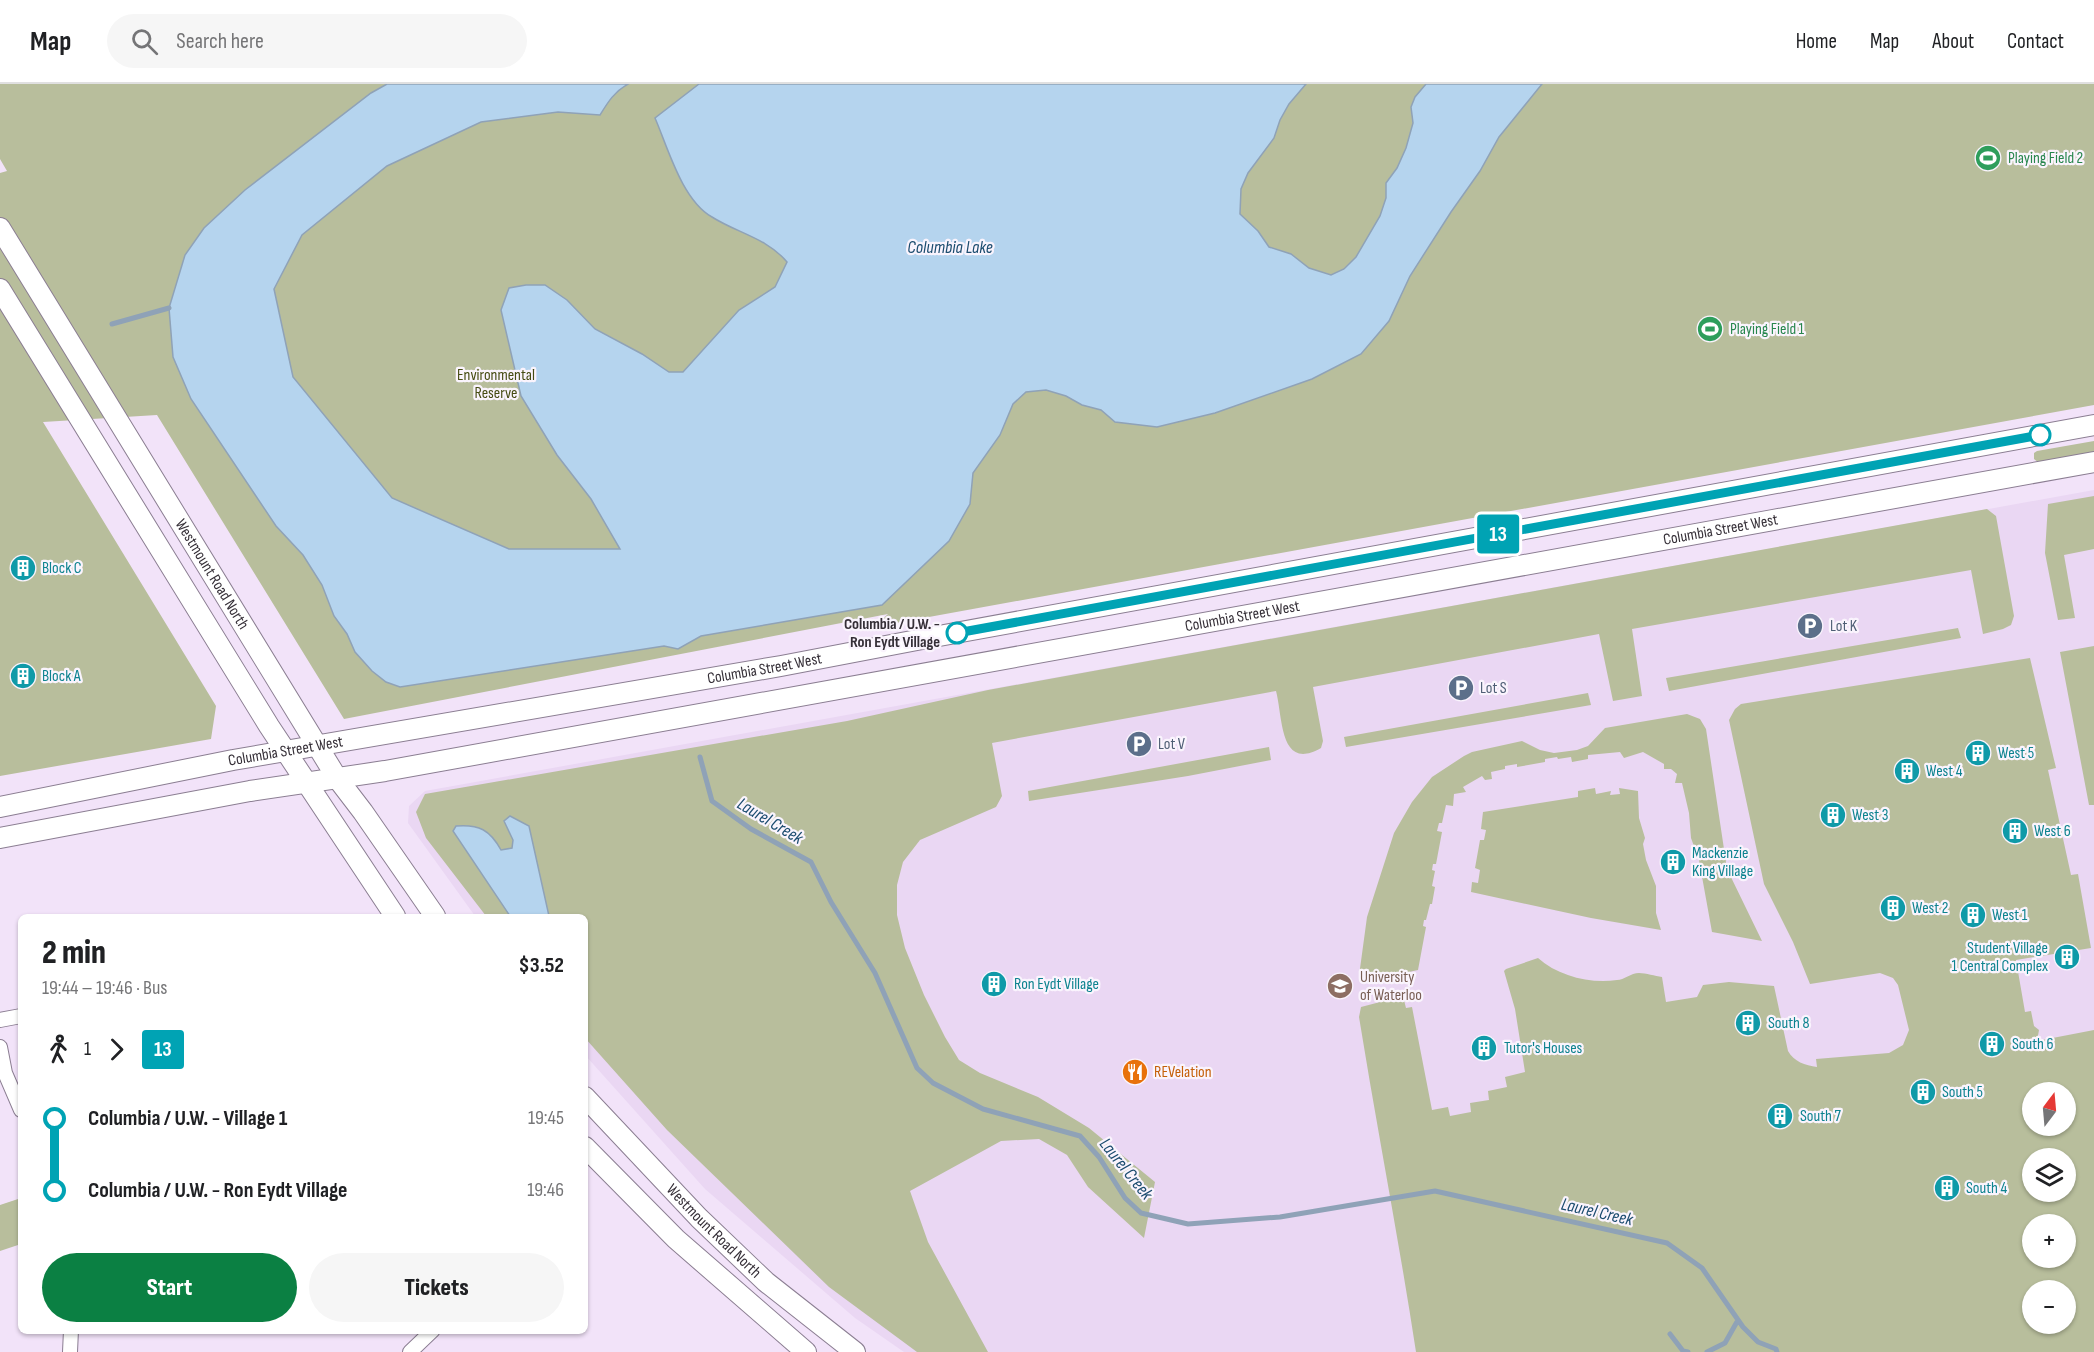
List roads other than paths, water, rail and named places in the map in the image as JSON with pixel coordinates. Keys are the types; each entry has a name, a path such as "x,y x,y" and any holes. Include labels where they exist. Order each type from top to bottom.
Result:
{"main road":[{"name":"Westmount Road North","path":"0,228 337,778 434,914"},
{"name":"Westmount Road North","path":"0,289 286,752 394,914"},
{"name":"Columbia Street West","path":"0,807 233,760 781,666 2094,425"},
{"name":"Columbia Street West","path":"0,838 306,782 385,771 2094,462"},
{"name":"Westmount Road North","path":"588,1100 699,1218 766,1282 855,1352"},
{"name":"Westmount Road North","path":"588,1150 676,1239 806,1352"}],"street":[{"path":"0,1020 18,1017"},
{"path":"0,1047 5,1073 18,1103"},
{"path":"70,1352 71,1334"},
{"path":"410,1352 429,1334"}],"water":[{"name":"Columbia Lake","path":"387,84 628,84 615,94 600,115 558,112 481,122 387,166 302,235 274,289 293,377 392,498 509,549 620,549 591,499 557,455 521,396 501,310 509,288 545,285 567,300 595,329 642,354 669,372 683,372 739,310 775,287 787,262 770,247 722,223 701,209 684,186 655,118 699,84 1306,84 1289,104 1274,138 1248,173 1241,189 1240,214 1258,231 1269,247 1291,254 1309,268 1331,275 1344,269 1356,257 1380,216 1386,198 1386,183 1397,168 1406,148 1413,123 1411,107 1415,97 1426,84 1542,84 1499,137 1480,171 1410,276 1389,321 1361,354 1312,379 1215,413 1157,427 1115,422 1101,410 1046,390 1026,392 1013,404 1000,435 973,473 970,504 949,541 882,605 701,636 678,649 664,646 400,687 386,682 372,671 355,652 347,634 334,616 322,585 303,555 276,526 191,399 173,357 169,308 185,255 204,228 245,190 371,93"},
{"path":"510,816 529,826 549,914 509,914 453,831 456,826 477,827 488,833 501,850 512,848 513,840 504,821"}],"waterway":[{"path":"112,324 169,308"},
{"name":"Laurel Creek","path":"700,757 712,801 751,829 811,862 831,902 875,973 917,1068 933,1083 983,1109 1080,1136 1099,1157 1125,1198 1141,1213 1188,1224 1280,1217 1435,1191 1667,1243 1702,1268 1743,1327 1758,1342 1776,1349 1777,1352"},
{"path":"1707,1352 1725,1343 1738,1320"},
{"path":"1670,1334 1683,1351 1688,1352"}],"place":[{"name":"Playing Field 2","path":"1988,158"},
{"name":"Playing Field 1","path":"1710,329"},
{"name":"Block C","path":"23,568"},
{"name":"Lot K","path":"1810,626"},
{"name":"Columbia / U.W. - Ron Eydt Village","path":"957,633"},
{"name":"Block A","path":"23,676"},
{"name":"Lot S","path":"1461,688"},
{"name":"Lot V","path":"1139,744"},
{"name":"West 5","path":"1978,753"},
{"name":"West 4","path":"1907,771"},
{"name":"West 3","path":"1833,815"},
{"name":"West 6","path":"2015,831"},
{"name":"Mackenzie King Village","path":"1673,862"},
{"name":"West 2","path":"1893,908"},
{"name":"West 1","path":"1973,915"},
{"name":"Student Village 1 Central Complex","path":"2067,957"},
{"name":"Ron Eydt Village","path":"994,984"},
{"name":"University of Waterloo","path":"1340,986"},
{"name":"South 8","path":"1748,1023"},
{"name":"South 6","path":"1992,1044"},
{"name":"Tutor's Houses","path":"1484,1048"},
{"name":"REVelation","path":"1135,1072"},
{"name":"South 5","path":"1923,1092"},
{"name":"South 7","path":"1780,1116"},
{"name":"South 4","path":"1947,1188"}],"park label":[{"name":"Environmental Reserve","path":"496,384"}]}
